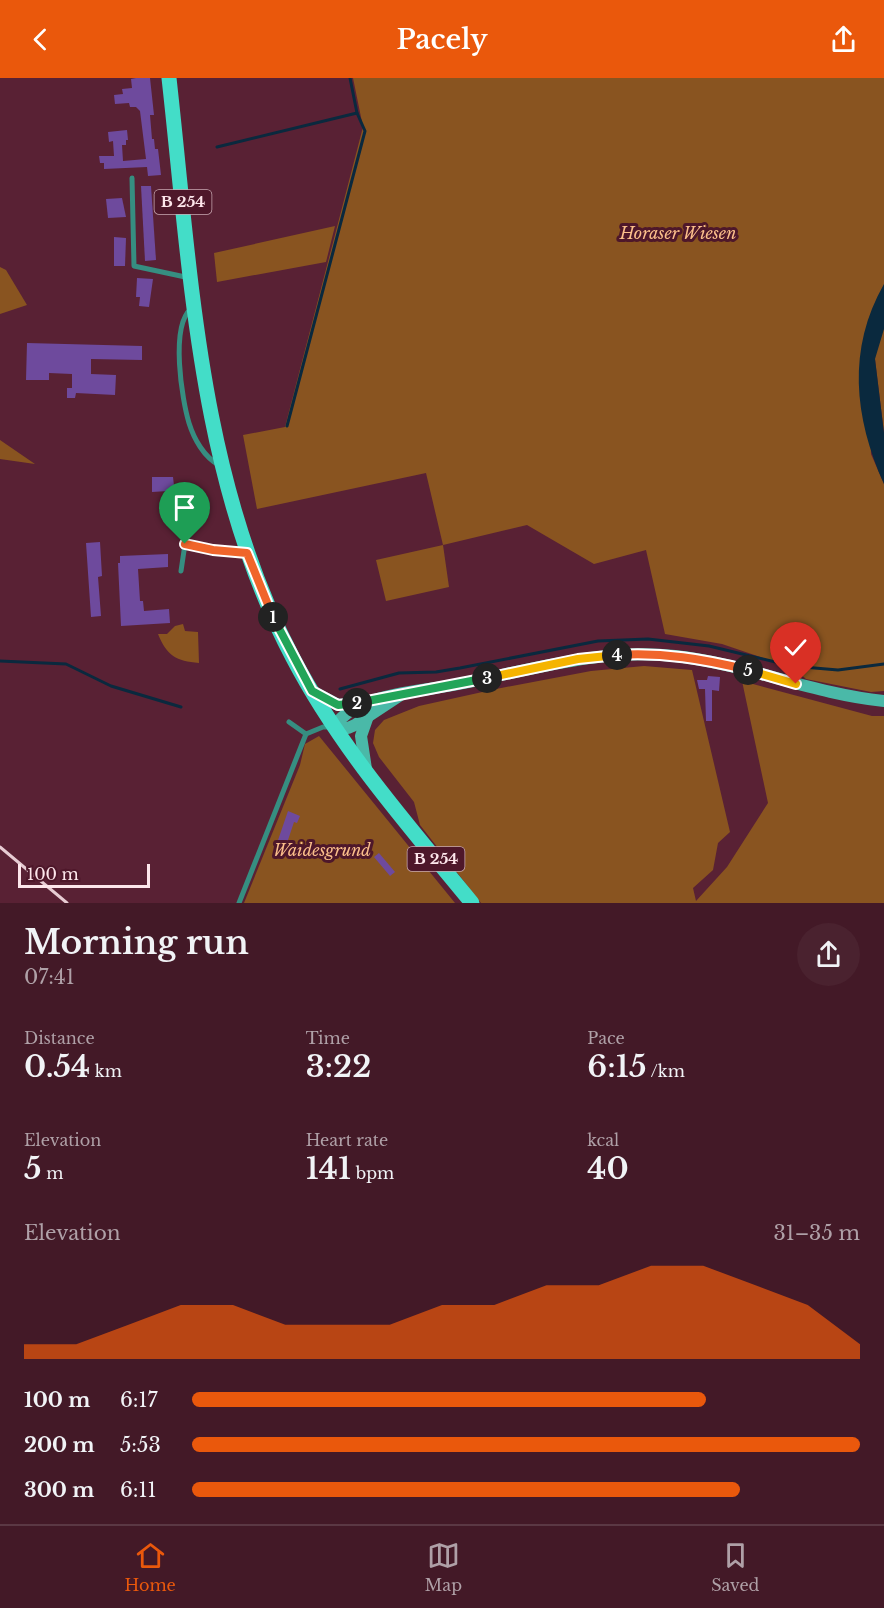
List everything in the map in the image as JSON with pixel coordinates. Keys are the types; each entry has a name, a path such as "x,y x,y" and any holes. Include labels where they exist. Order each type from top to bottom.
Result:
{"main road":[{"name":"B 254","path":"169,78 195,308 210,406 222,467 247,553 273,617 334,727 472,903"},
{"path":"312,691 338,705 367,702 578,659 648,654 697,658 823,691 884,701"},
{"path":"367,702 341,716 334,727 348,728 402,694"},
{"path":"366,769 361,736 368,716"}],"lane":[{"path":"132,178 134,266 192,279"},
{"path":"195,308 188,310 180,328 180,373 189,422 194,435 212,461 222,467"},
{"path":"181,571 185,544 213,550 247,553"},
{"path":"289,722 306,734"},
{"path":"239,903 306,734 323,727 334,727"}],"green space":[{"name":"Horaser Wiesen","path":"353,78 884,78 884,433 875,359 868,338 871,454 884,484 884,691 871,692 806,679 793,668 722,644 665,634 646,550 594,564 527,525 443,545 426,473 257,509 243,435 285,427 363,127"},
{"path":"335,226 326,262 217,282 214,253"},
{"path":"0,267 6,270 27,305 0,314"},
{"path":"0,440 35,464 0,459"},
{"path":"443,545 449,587 386,601 376,560"},
{"path":"183,624 185,631 198,632 199,663 184,661 173,656 165,648 158,634 167,634 175,626"},
{"path":"644,666 692,670 730,832 718,843 713,870 693,888 696,901 727,867 768,803 742,681 872,716 884,716 884,903 481,903 420,825 414,802 379,757 373,743 375,730 384,720 419,706 591,671"},
{"name":"Waidesgrund","path":"319,736 455,903 244,903 300,765 305,744"}],"water":[{"path":"884,284 884,329 875,359 884,433 884,484 866,434 859,383 864,333"}],"building":[{"path":"150,78 154,115 150,115 152,139 154,139 155,149 158,149 161,175 148,176 147,167 104,169 104,163 100,163 99,156 114,156 113,141 109,142 108,132 127,130 128,140 126,140 126,145 122,145 123,161 146,159 140,111 136,107 130,107 129,103 115,104 114,95 123,94 122,89 132,88 131,79"},
{"path":"141,186 151,186 156,260 145,261"},
{"path":"122,198 126,217 108,218 106,199"},
{"path":"114,237 126,238 125,266 114,266"},
{"path":"137,278 153,279 149,307 139,306 140,297 136,297"},
{"path":"27,343 142,346 142,360 91,359 91,374 116,375 115,395 76,393 75,398 67,398 67,388 72,388 72,374 49,373 49,380 26,380"},
{"path":"152,477 173,477 176,503 168,503 168,491 152,492"},
{"path":"100,542 102,576 98,577 101,616 91,617 86,543"},
{"path":"168,554 168,567 138,569 140,601 143,601 144,611 169,609 170,623 121,626 118,563 120,563 120,556"},
{"path":"708,676 720,677 719,691 712,690 712,721 706,721 705,689 699,689 697,680 707,680"},
{"path":"288,811 300,816 297,823 294,822 285,849 276,846"},
{"path":"379,853 395,872 390,876 374,857"}],"waterway":[{"path":"287,426 365,131 357,113 350,78"},
{"path":"217,147 357,113"},
{"path":"340,689 399,673 436,672 598,641 648,639 709,646 792,666"},
{"path":"0,661 66,664 111,686 181,707"},
{"path":"803,667 838,670 884,664"}],"railway":[{"path":"0,847 67,903"}],"route":[{"path":"185,544 213,550 247,553 273,617 312,691 338,705 367,702 462,684 578,659 624,654 697,658 796,684"}]}
